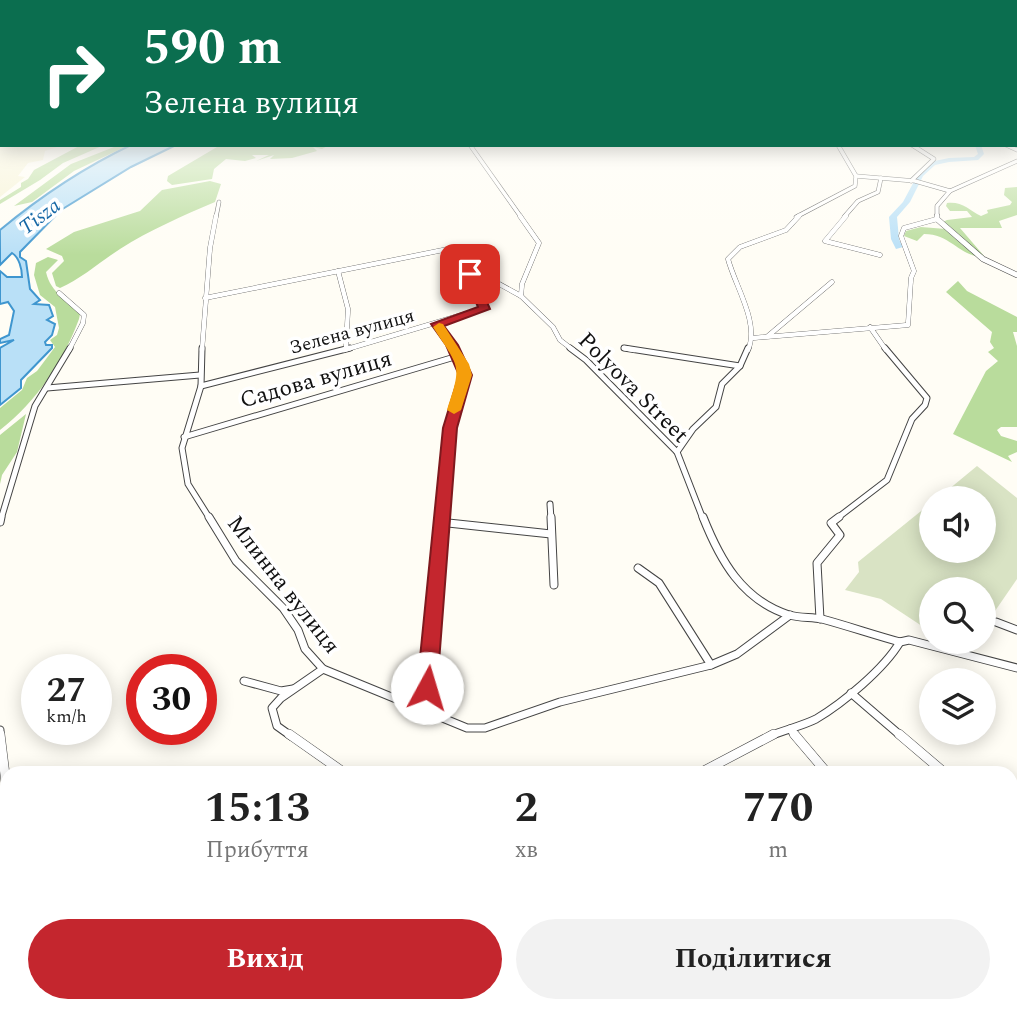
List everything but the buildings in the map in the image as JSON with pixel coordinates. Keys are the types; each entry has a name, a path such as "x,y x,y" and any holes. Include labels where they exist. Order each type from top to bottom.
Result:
{"street":[{"path":"481,160 540,243 522,284 521,296"},
{"path":"677,452 692,430 716,410 722,384 740,366 753,338 747,310 734,283 729,259 733,252 786,230 795,218 804,212 855,186 856,177 847,160"},
{"path":"909,181 914,180 932,160"},
{"path":"1017,161 950,191 937,206 937,219 983,259 1017,275"},
{"path":"856,177 909,181 950,191"},
{"path":"880,255 825,241 858,201 878,192 881,178"},
{"name":"Млинна вулиця","path":"219,202 210,248 205,298 201,386 184,437 184,468 193,496 236,561 283,608 298,630 305,649 323,669 467,728 485,729 560,702 711,665 737,654 790,615"},
{"path":"753,338 908,325 911,278 914,271 901,236 904,228 937,219"},
{"name":"Зелена вулиця","path":"201,386 252,375 485,309 470,268 458,247 338,271"},
{"name":"Polyova Street","path":"470,268 521,296 553,327 560,340 586,360 677,452 708,531 735,577 758,601 790,615 820,619 900,642 909,640 1017,668"},
{"path":"205,298 338,271 346,290 350,321 346,348"},
{"path":"766,337 832,282"},
{"path":"0,522 35,414 35,406 77,337 84,315 59,293"},
{"path":"425,712 437,590 439,522 451,419 466,375 458,356 437,324"},
{"path":"820,619 817,563 840,535 831,523 887,480 912,419 925,405 927,398 899,368 870,327"},
{"path":"624,348 740,366"},
{"name":"Садова вулиця","path":"184,437 458,356"},
{"path":"47,388 200,375"},
{"path":"550,504 554,585"},
{"path":"439,522 551,534"},
{"path":"638,568 659,583 711,665"},
{"path":"996,622 1017,630"},
{"path":"713,766 764,738 815,719 851,693 894,652 900,642"},
{"path":"323,669 272,708 277,726 334,766"},
{"path":"244,681 281,691 295,689"},
{"path":"851,693 937,766"},
{"path":"790,729 821,766"},
{"path":"0,730 3,766"}],"shaded area":[{"path":"0,160 42,160 28,163 18,176 25,177 0,197"}],"green space":[{"path":"52,160 69,160 0,204 0,200 21,187 21,183 28,179 34,170"},
{"path":"80,160 97,160 74,171 32,202 14,206 71,164"},
{"path":"195,160 224,160 214,169 212,179 172,185 167,181 168,176"},
{"path":"210,181 221,184 215,202 143,236 76,280 60,288 56,286 52,273 64,261 62,256 46,249 74,232 140,211 162,190"},
{"path":"1017,187 1017,215 999,221 1002,228 960,228 984,256 969,254 934,235 924,234 917,241 904,236 906,231 921,227 946,229 943,222 947,220 972,217 967,211 950,211 947,203 961,205 981,216 988,213 987,210 1010,205 1012,202 1004,195 1005,188"},
{"path":"48,257 58,260 46,272 48,279 56,291 80,314 79,319 47,380 26,406 0,430 0,408 22,390 27,378 37,371 55,347 50,340 57,335 59,328 55,307 40,295 34,275 36,263"},
{"path":"958,281 967,291 1017,317 1017,332 1013,332 1017,346 1017,427 1001,427 997,430 1001,436 1017,441 1017,452 1008,456 1012,462 953,434 986,371 998,361 988,352 994,348 990,342 992,332 946,292"},
{"path":"26,414 17,452 2,475 0,484 0,435"},
{"path":"977,466 1017,498 1017,579 996,610 996,577 919,577 919,624 881,599 845,590 859,572 858,562 919,513 919,563 996,563 996,486 953,486"}],"water":[{"name":"Tisza","path":"101,160 145,160 61,210 20,252 20,257 26,261 30,289 40,300 34,304 49,305 53,316 47,320 55,324 52,335 45,342 46,345 52,345 52,348 21,380 21,388 0,405 0,348 14,340 0,343 0,339 9,335 14,311 8,302 0,304 0,271 7,277 22,277 20,264 12,253 0,265 0,230 63,183"}],"waterway":[{"path":"899,247 895,239 893,217 907,202 926,168 932,163 947,160"}],"slow traffic":[{"path":"439,327 463,364 466,375 454,410"}],"route":[{"path":"427,688 437,590 439,522 451,419 466,375 463,364 437,324 485,309 470,274"}]}
